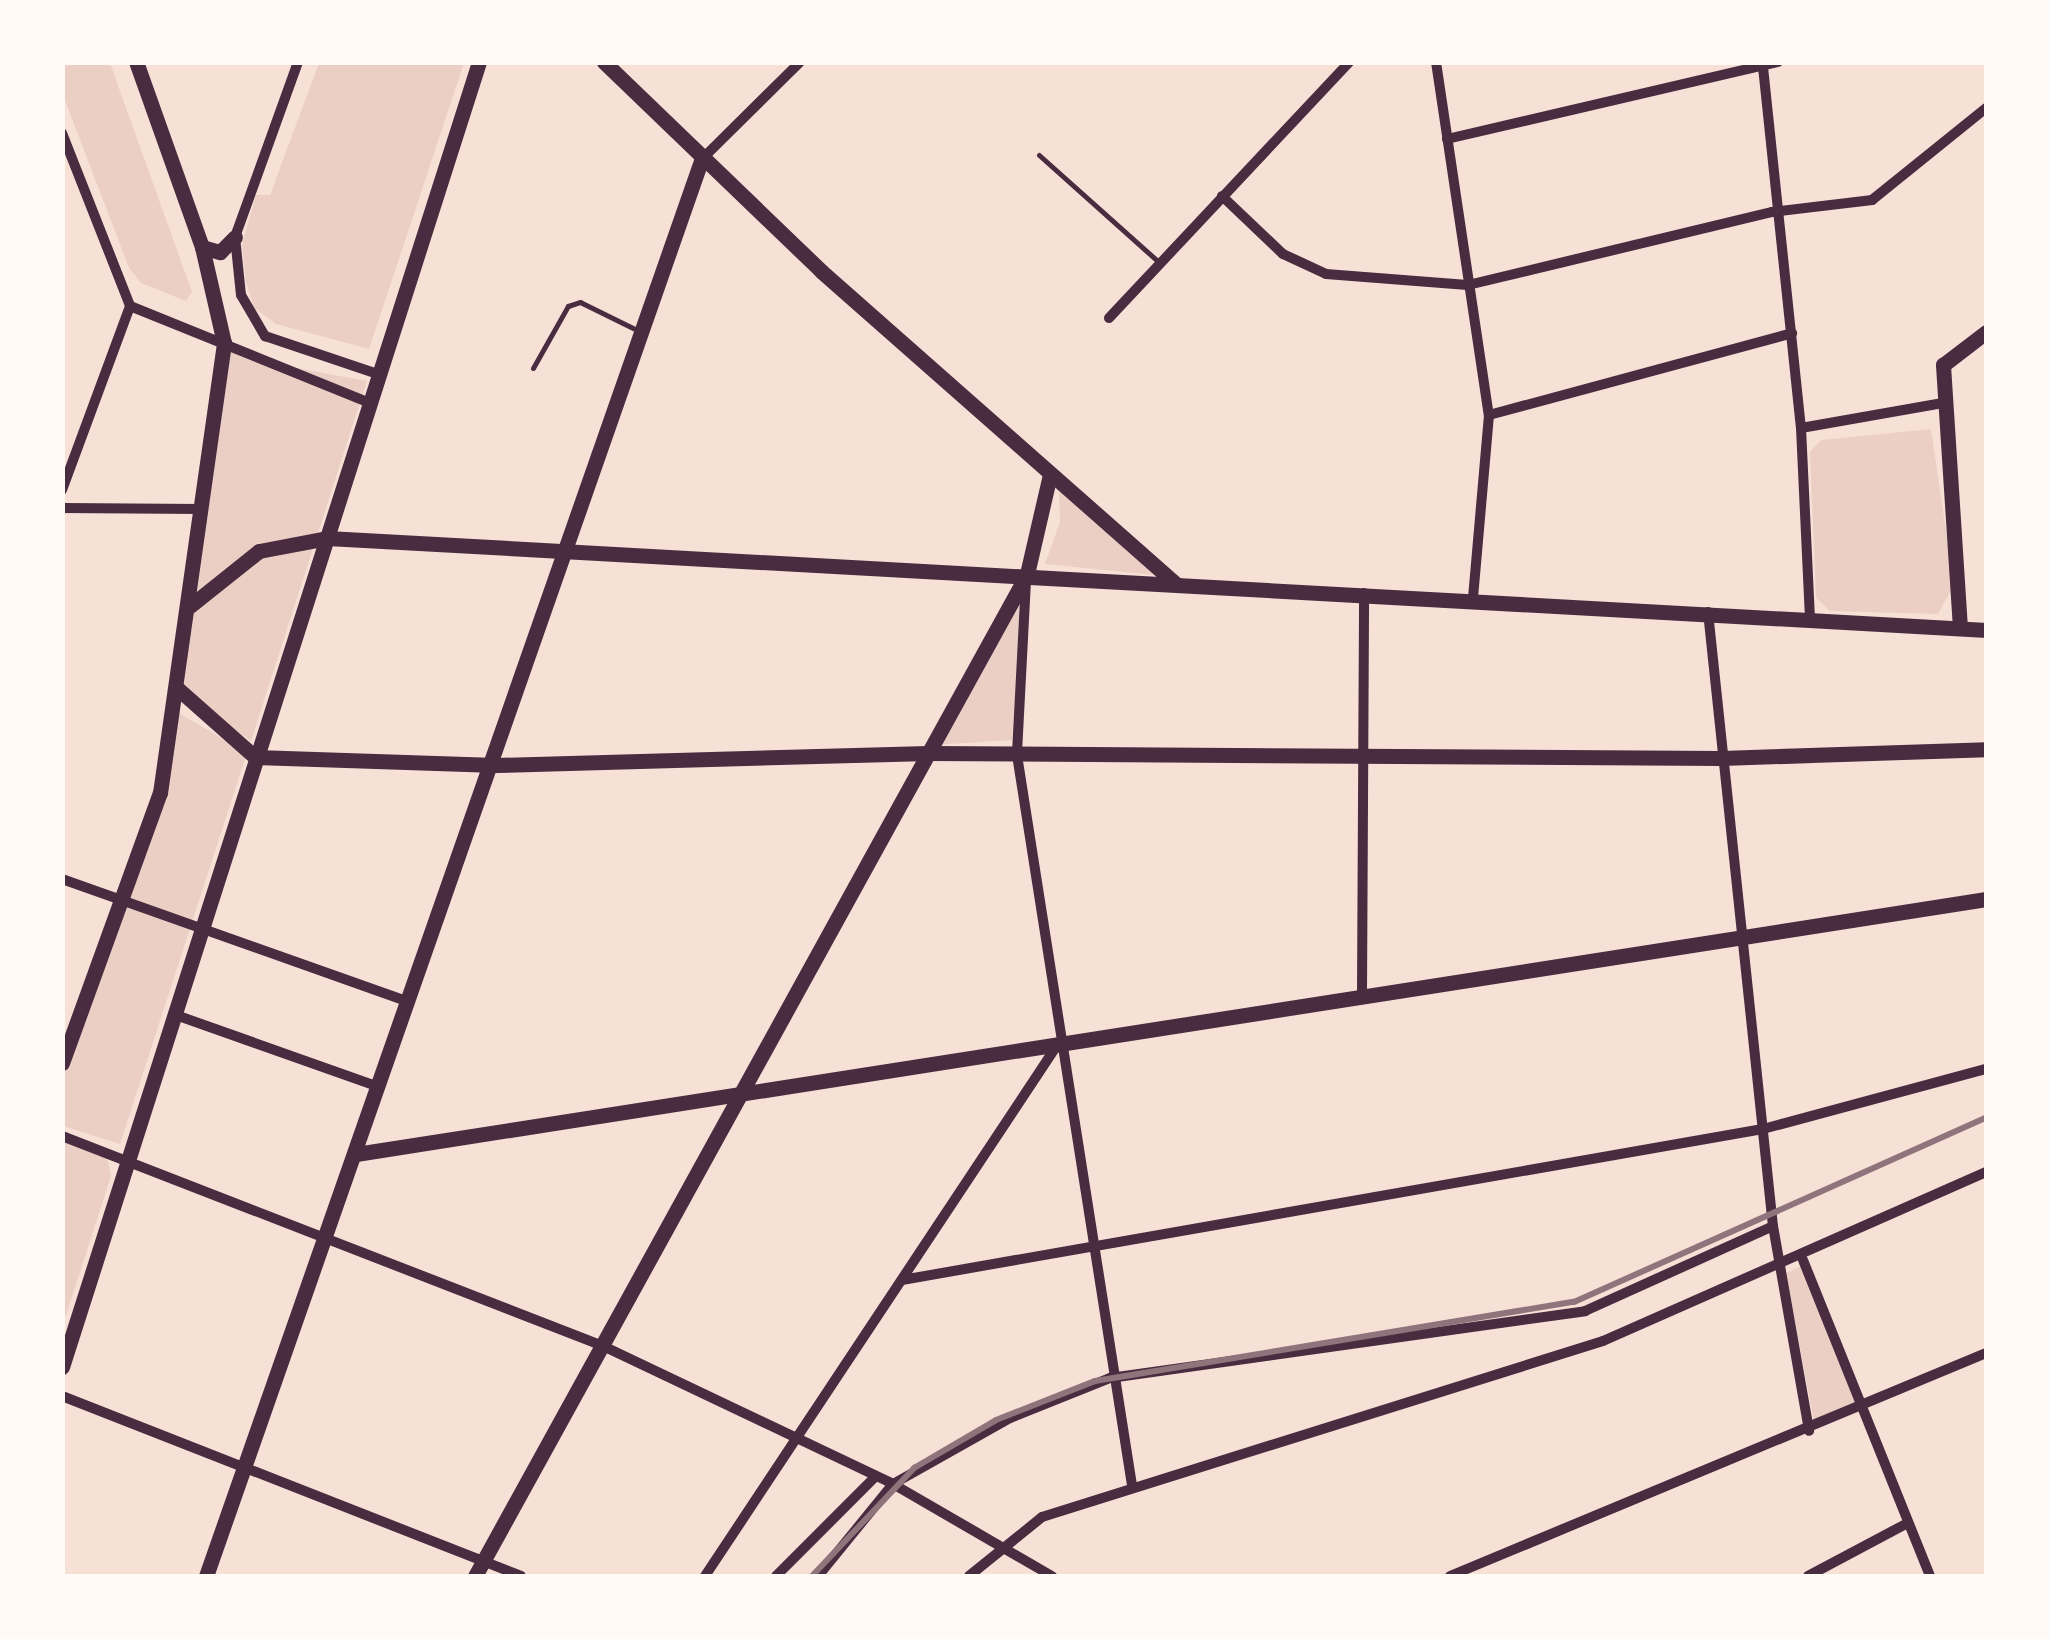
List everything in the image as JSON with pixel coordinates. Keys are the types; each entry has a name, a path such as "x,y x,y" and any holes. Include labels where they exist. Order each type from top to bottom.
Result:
{"main road":[{"path":"62,1063 160,793 190,606 224,343 202,247 136,62"},
{"path":"62,1367 479,62"},
{"path":"604,62 701,160 1176,584"},
{"path":"206,1576 496,765 701,160"},
{"path":"202,247 220,252 236,238"},
{"path":"1960,628 1943,403 1946,357 1986,332"},
{"path":"479,1569 1027,574 1050,474"},
{"path":"190,606 260,550 327,538 1473,597 1986,630"},
{"path":"177,688 255,757 496,765 928,752 1017,755 1362,750 1720,758 1986,748"},
{"path":"356,1154 1986,899"}],"street":[{"path":"298,62 236,238 242,296 256,329 380,376"},
{"path":"701,160 800,62"},
{"path":"1109,318 1350,62"},
{"path":"1436,62 1489,416 1473,597"},
{"path":"1447,139 1778,62"},
{"path":"1762,67 1772,212 1792,333 1801,428 1810,616"},
{"path":"1222,196 1283,254 1326,274 1468,285 1772,212 1872,200 1986,108"},
{"path":"62,133 130,306 62,490"},
{"path":"130,306 372,404"},
{"path":"1489,416 1792,333"},
{"path":"1801,428 1943,403"},
{"path":"62,508 200,509"},
{"path":"1027,574 1017,755 1056,1047 1095,1246 1110,1378 1132,1485"},
{"path":"1362,994 1364,593"},
{"path":"1708,612 1720,758 1773,1226 1809,1431"},
{"path":"62,879 203,925 410,1002"},
{"path":"172,1014 380,1087"},
{"path":"705,1576 1056,1047"},
{"path":"902,1280 1763,1129 1986,1068"},
{"path":"62,1136 328,1236 603,1346 893,1484 1052,1576"},
{"path":"969,1576 996,1547 1042,1517 1132,1485 1603,1341 1803,1260 1986,1172"},
{"path":"818,1576 893,1484 1010,1418 1110,1378 1553,1318 1773,1226"},
{"path":"1803,1260 1865,1408 1904,1525 1930,1576"},
{"path":"1450,1576 1865,1408 1986,1353"},
{"path":"62,1396 479,1569 521,1576"},
{"path":"776,1576 876,1476"},
{"path":"1808,1576 1904,1525"}],"lane":[{"path":"1039,155 1160,263"},
{"path":"534,368 568,306 580,302 645,334"}],"shaded area":[{"path":"63,62 110,63 192,292 186,301 141,283 129,268 63,95"},
{"path":"319,63 464,63 369,349 276,324 254,308 246,282 242,245 256,195 270,195"},
{"path":"229,341 280,365 367,381 251,741 181,690"},
{"path":"1931,429 1954,585 1938,614 1830,611 1816,598 1810,452 1821,440"},
{"path":"1059,491 1154,575 1045,564 1060,522"},
{"path":"1023,587 1012,740 935,745"},
{"path":"177,712 247,753 120,1144 63,1126 62,1076 163,801"},
{"path":"63,1139 107,1157 111,1176 63,1325"},
{"path":"1801,1266 1857,1407 1814,1422 1786,1273"}],"railway":[{"path":"812,1576 914,1468 996,1420 1095,1381 1574,1302 1986,1118"}]}
